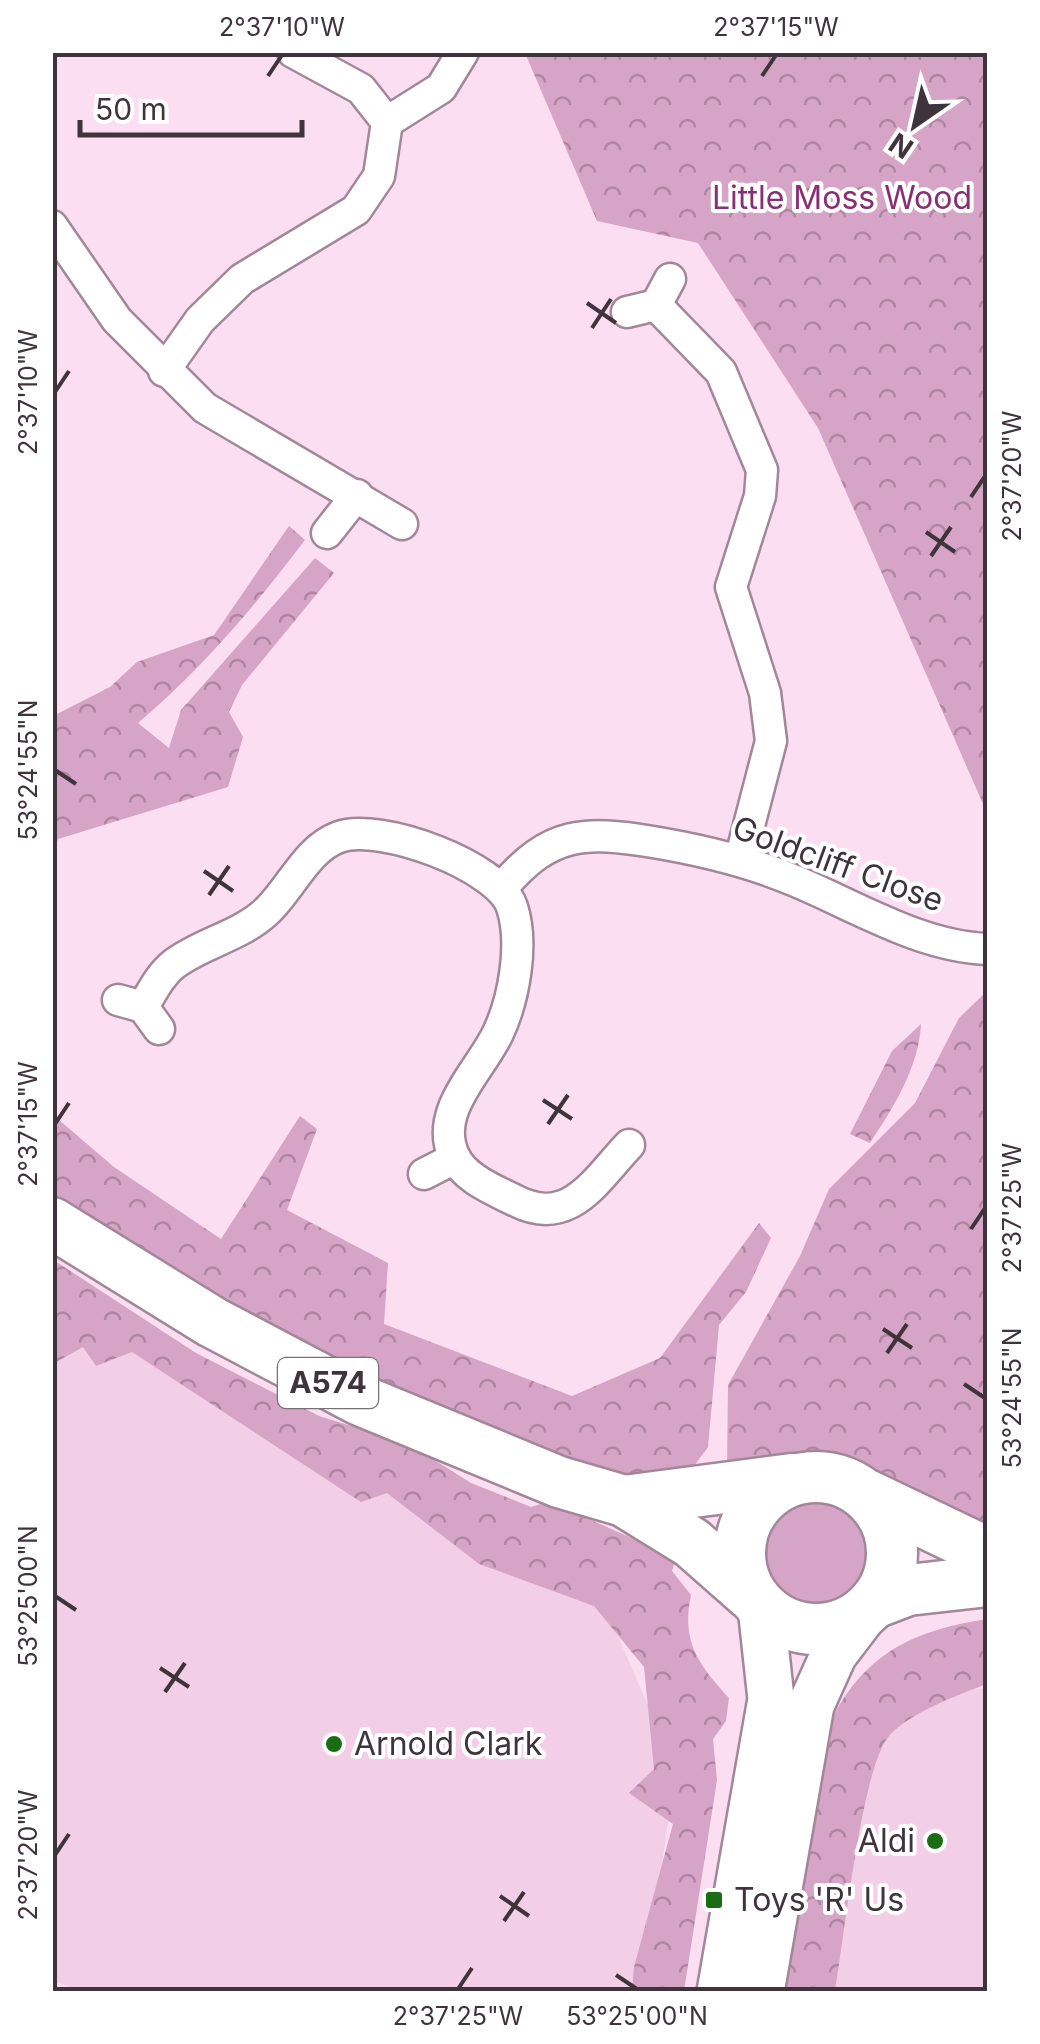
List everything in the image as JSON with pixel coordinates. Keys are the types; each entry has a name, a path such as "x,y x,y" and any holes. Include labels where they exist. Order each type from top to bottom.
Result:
{"main road":[{"name":"A574","path":"52,1223 212,1322 360,1400 558,1482 624,1501 692,1543 780,1621 824,1630 923,1587 988,1580"},
{"name":"A574","path":"624,1501 806,1476 828,1477 988,1553"},
{"path":"756,1601 741,1571 739,1546 746,1521 771,1492 806,1476"},
{"path":"867,1495 882,1514 891,1536 893,1560 887,1583 870,1608"}],"street":[{"path":"164,370 200,320 242,279 356,210 380,176 387,122 361,89 293,52"},
{"path":"387,122 441,88 463,52"},
{"path":"52,226 117,320 164,370 227,425 357,495 402,524"},
{"path":"651,298 721,372 762,470 760,496 731,587 765,693 772,741 740,860"},
{"path":"326,533 357,495"},
{"path":"140,1012 174,965 254,922 319,850 344,835 395,838 485,874 503,887 516,924 510,995 490,1049 452,1111 450,1144 454,1158 477,1180 551,1226 633,1142"},
{"name":"Goldcliff Close","path":"503,887 549,845 582,836 626,838 740,860 902,928 988,949"},
{"path":"424,1174 454,1158"},
{"path":"720,1992 771,1699 756,1601"},
{"path":"761,1992 811,1704 834,1654 870,1608"}],"shaded area":[{"path":"60,1308 591,1574 676,1770 643,1991 86,1992 53,1981 53,1315"},
{"path":"987,1688 987,1991 805,1992 879,1724 953,1692"}],"green space":[{"name":"Little Moss Wood","path":"525,53 987,53 987,813 818,428 698,243 597,221"},
{"path":"289,526 305,540 227,636 138,723 169,748 181,710 315,558 334,573 242,685 229,712 243,737 228,787 58,839 53,854 53,716 110,687 137,662 214,635"},
{"path":"987,991 987,1532 871,1477 823,1462 789,1459 727,1468 728,1385 800,1256 829,1189 915,1103 959,1018"},
{"path":"921,1024 910,1071 879,1130 870,1143 850,1134 892,1051"},
{"path":"52,1114 114,1167 221,1239 300,1116 317,1129 287,1210 388,1263 384,1324 572,1396 660,1358 759,1223 771,1238 746,1292 719,1325 708,1447 689,1473 664,1480 611,1474 423,1407 165,1273 53,1196"},
{"path":"52,1259 196,1353 319,1416 409,1444 471,1483 531,1507 549,1501 676,1558 672,1571 691,1595 690,1639 701,1663 729,1698 726,1721 713,1739 717,1780 684,1991 632,1991 634,1967 673,1824 629,1793 654,1769 644,1667 594,1606 479,1564 387,1493 361,1502 132,1352 96,1366 83,1347 53,1364"},
{"path":"814,1495 835,1500 853,1511 864,1529 869,1550 864,1571 853,1589 835,1600 814,1605 793,1600 775,1589 764,1571 759,1550 764,1529 775,1511 793,1500"},
{"path":"987,1619 987,1684 905,1722 886,1740 877,1760 861,1822 835,1991 781,1992 825,1733 838,1707 870,1667 889,1652 933,1631"}],"place":[{"name":"Arnold Clark","path":"334,1744"},
{"name":"Aldi","path":"935,1841"},
{"name":"Toys 'R' Us","path":"714,1900"}]}
